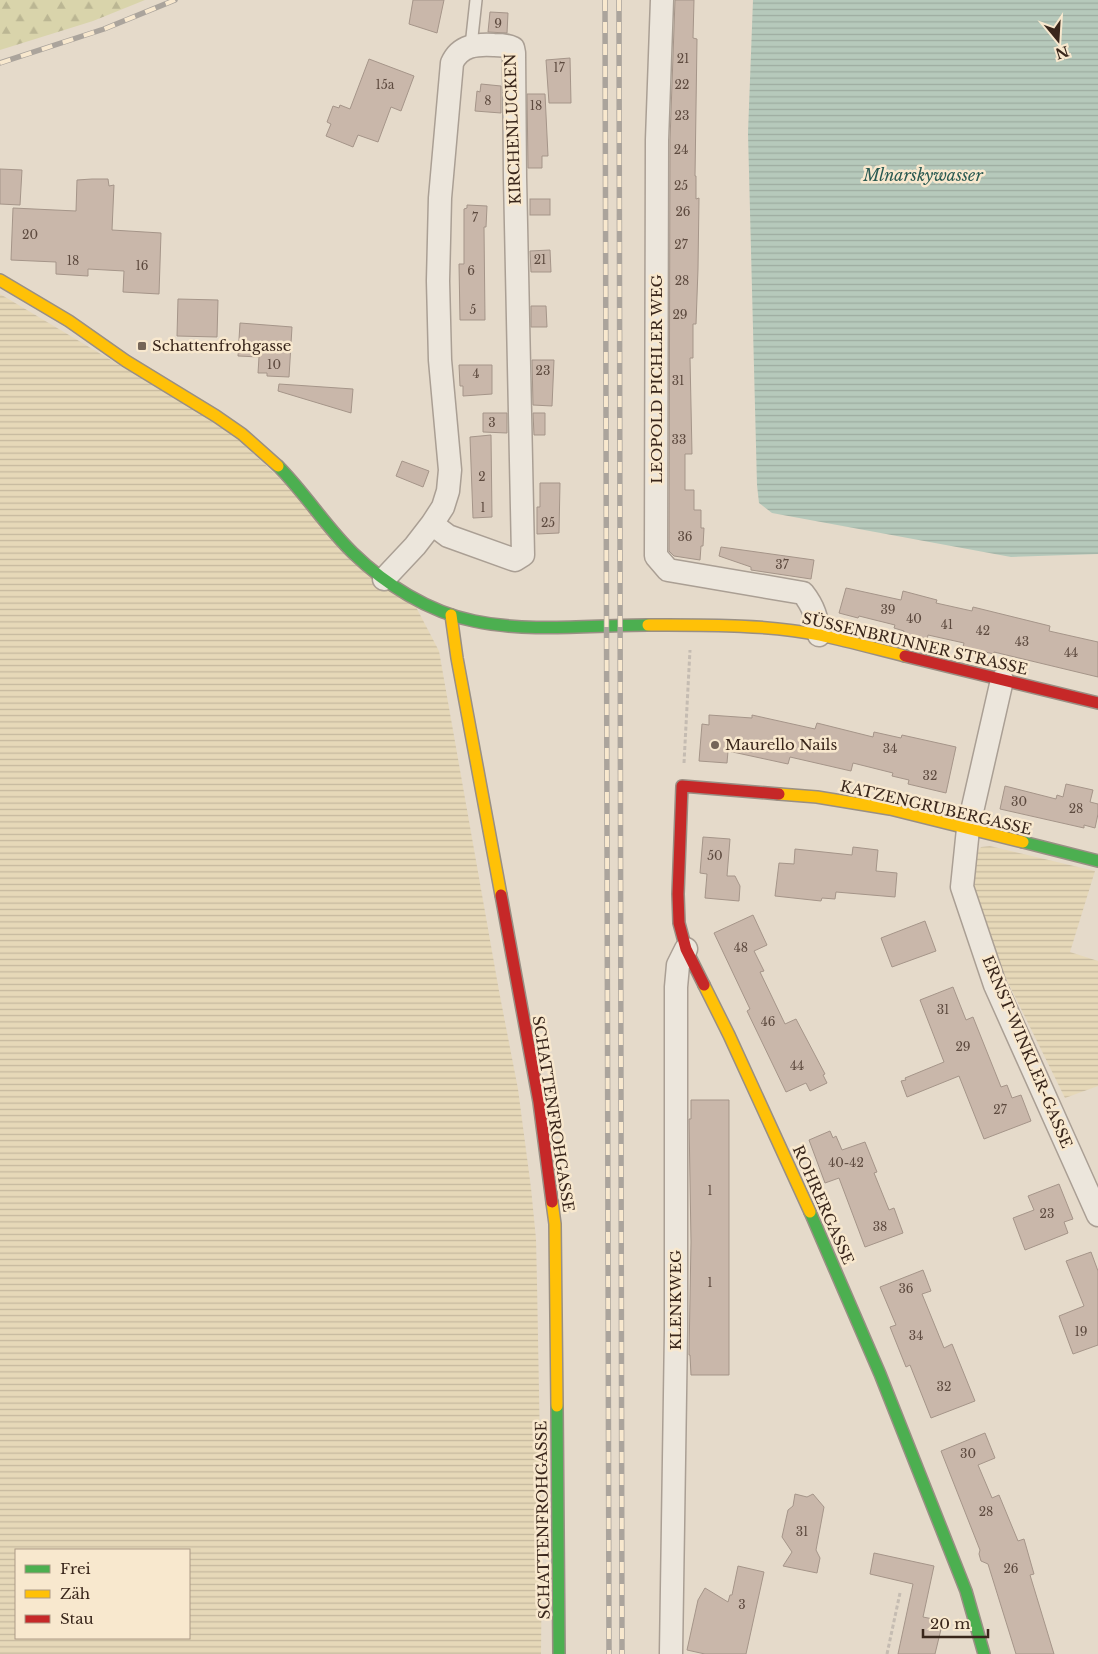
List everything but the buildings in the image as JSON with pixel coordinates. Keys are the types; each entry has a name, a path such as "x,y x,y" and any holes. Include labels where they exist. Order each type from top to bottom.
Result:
{"street":[{"name":"LEOPOLD PICHLER WEG","path":"662,0 657,140 656,556 668,570 803,593 814,610 819,635"},
{"name":"KIRCHENLUCKEN","path":"432,524 448,536 516,560 523,555 514,53 513,48 508,46 484,44 471,46"},
{"path":"384,579 415,546 432,524 443,507 448,491 450,470 440,360 438,290 440,198 452,62 457,54 471,46"},
{"name":"SÜSSENBRUNNER STRASSE","path":"0,280 69,322 133,365 203,406 271,458 351,550 384,579 422,603 451,615 473,621 536,626 633,625 746,627 786,630 819,635 1098,703"},
{"name":"SCHATTENFROHGASSE","path":"451,615 457,658 539,1102 555,1224 559,1654"},
{"name":"ERNST-WINKLER-GASSE","path":"1002,680 968,829 962,887 992,976 1098,1215"},
{"name":"KATZENGRUBERGASSE","path":"682,786 817,797 890,810 1098,861"},
{"name":"ROHRERGASSE","path":"682,786 678,894 679,923 686,949 729,1035 798,1185 880,1374 966,1591 984,1654"},
{"name":"KLENKWEG","path":"671,1654 676,1330 676,987 678,965 686,949"}],"lane":[{"path":"471,46 476,0"}],"path":[{"path":"682,786 690,644"},
{"path":"887,1654 900,1593"}],"shaded area":[{"path":"0,294 227,429 415,605 439,651 518,1089 531,1188 536,1239 542,1555 541,1654 0,1654"},
{"path":"990,846 1095,871 1070,952 1098,961 1098,1086 1065,1098 992,950 974,891 973,874 975,855 981,847"}],"green space":[{"path":"0,0 145,0 93,21 0,50"}],"water":[{"name":"Mlnarskywasser","path":"753,0 1098,0 1098,554 1011,557 772,513 759,503 748,133"}],"railway":[{"path":"0,63 104,29 175,0"},
{"path":"605,0 609,1654"},
{"path":"619,0 622,1654"}],"traffic: fast":[{"path":"278,466 353,553 393,586 440,611 474,621 517,627 561,628 648,625"},
{"path":"1023,842 1098,861"},
{"path":"810,1212 880,1374 966,1591 984,1654"},
{"path":"557,1406 559,1654"}],"traffic: slow":[{"path":"0,280 69,321 126,361 216,416 242,434 278,466"},
{"path":"451,615 457,658 501,895"},
{"path":"648,625 734,626 799,631 905,656"},
{"path":"779,794 817,797 890,809 1023,842"},
{"path":"704,985 810,1212"},
{"path":"552,1202 555,1224 557,1406"}],"traffic: jam":[{"path":"905,656 1098,703"},
{"path":"704,985 686,949 679,923 678,894 682,786 779,794"},
{"path":"501,895 539,1102 552,1202"}],"place":[{"name":"Schattenfrohgasse","path":"142,346"},
{"name":"Maurello Nails","path":"715,745"}]}
